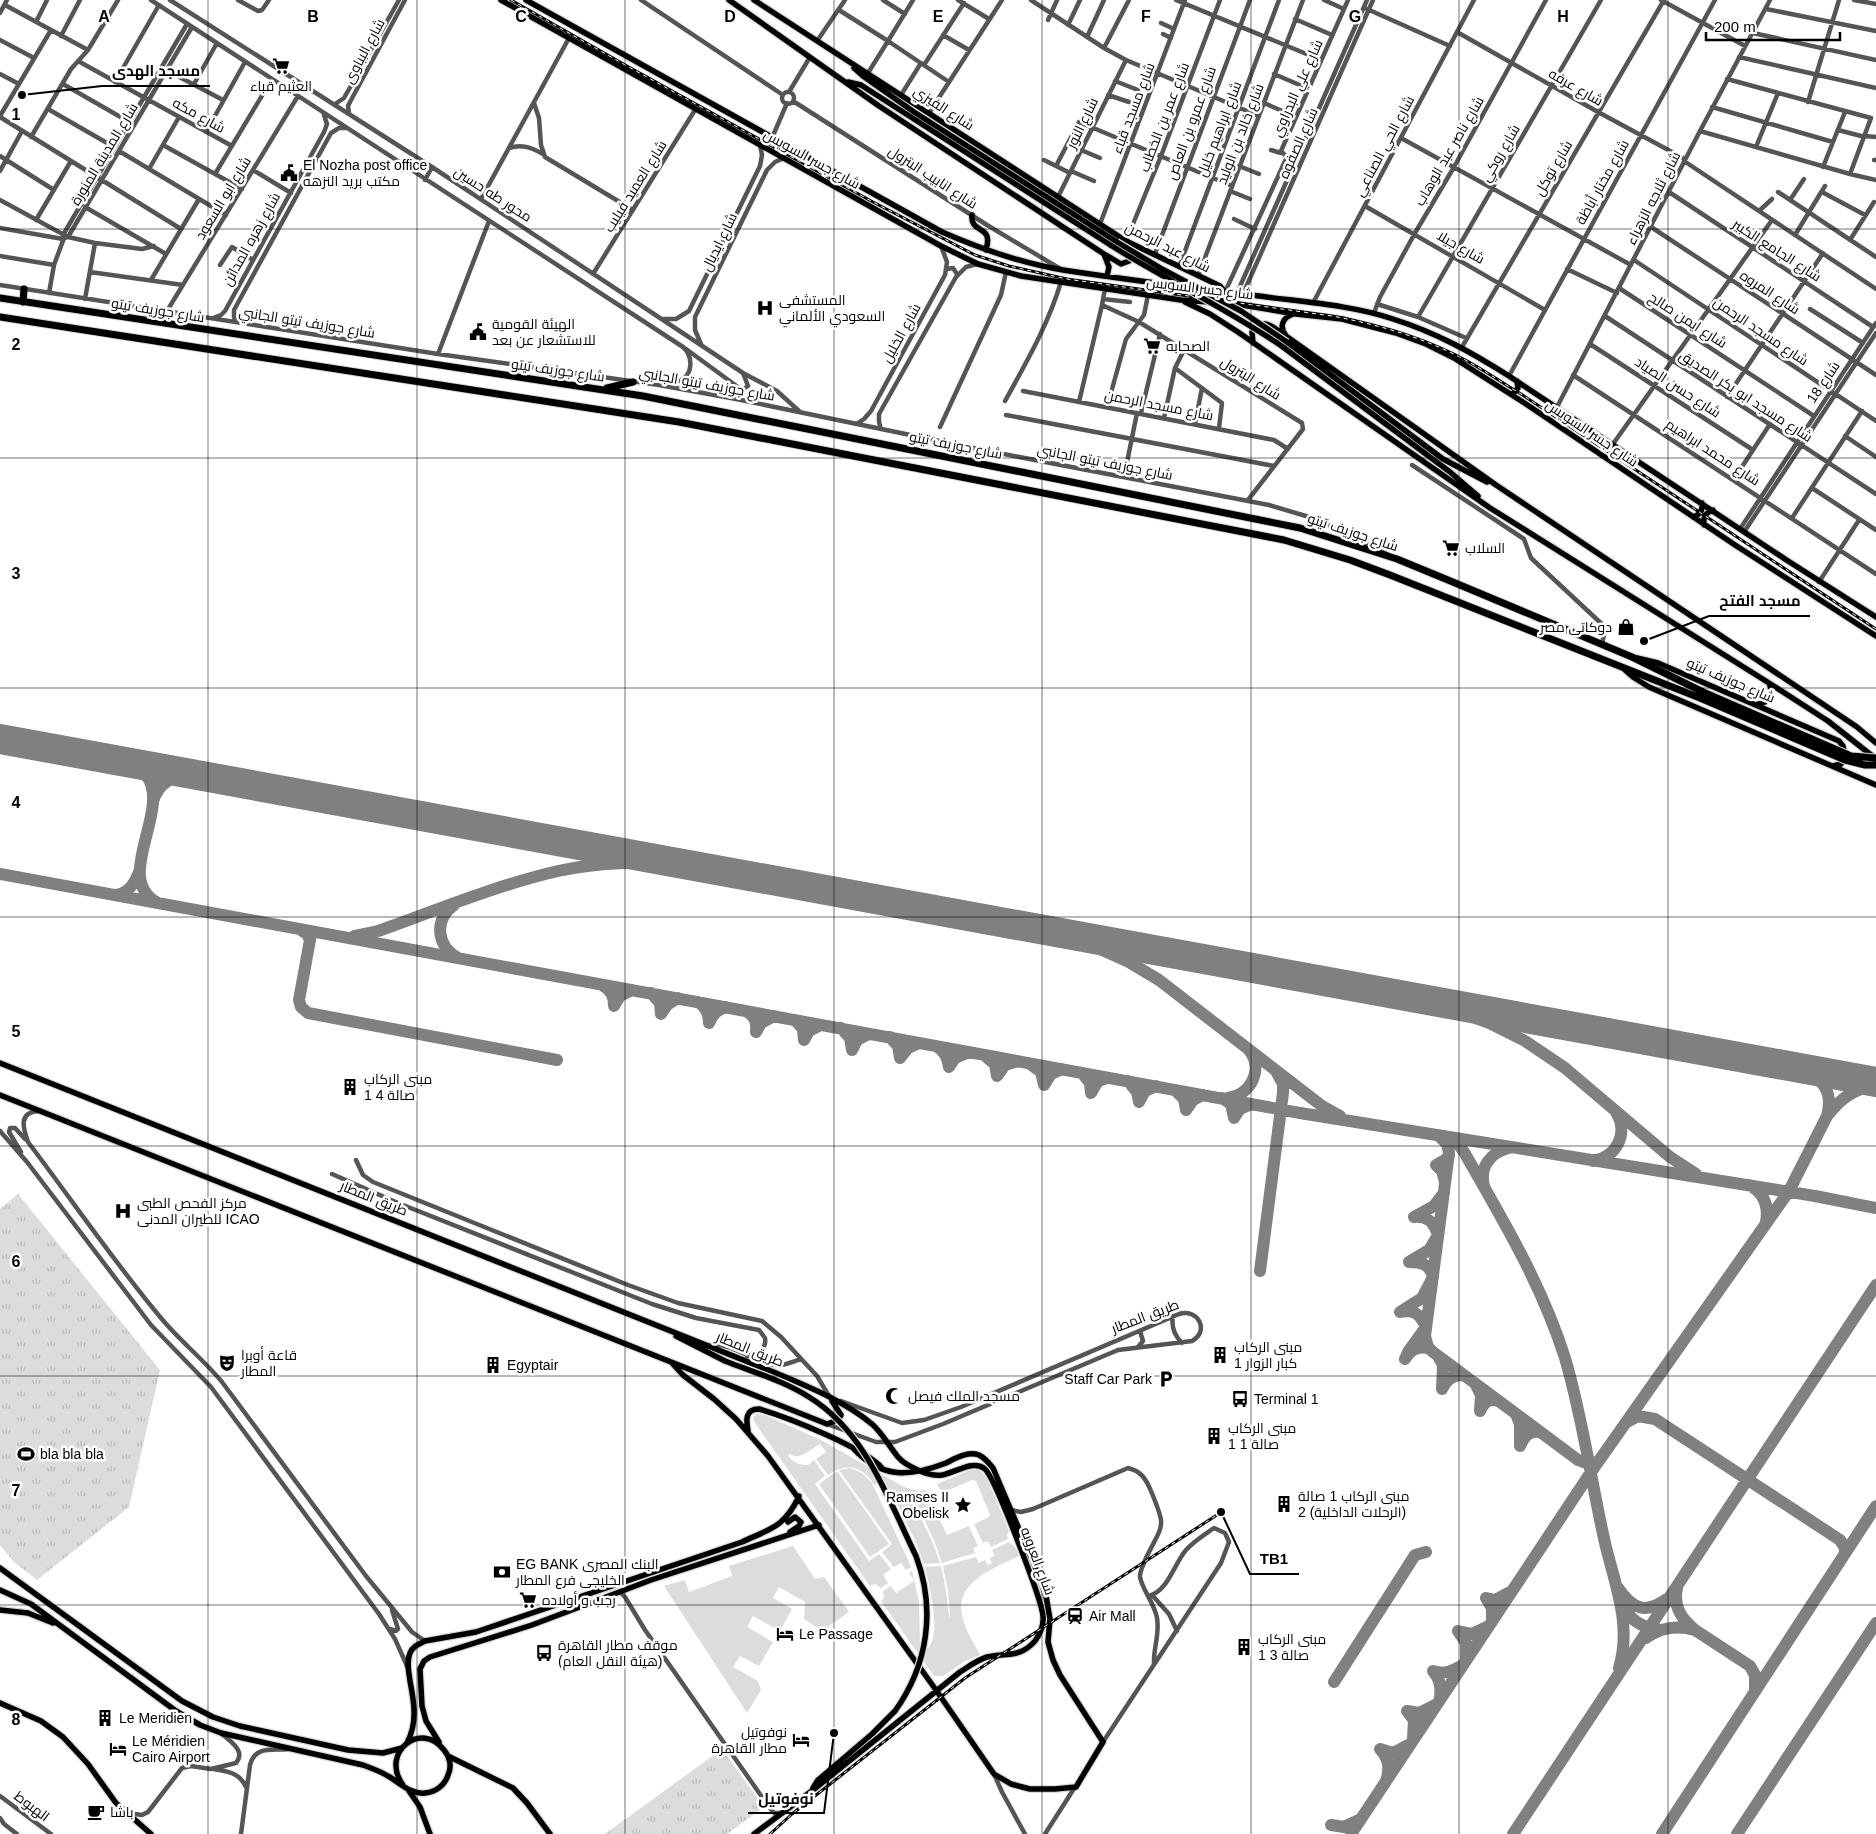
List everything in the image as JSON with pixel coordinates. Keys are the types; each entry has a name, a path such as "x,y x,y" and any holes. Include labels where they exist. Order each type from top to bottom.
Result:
{"highway":[{"path":"23,302 24,289"},
{"name":"شارع جوزيف تيتو","path":"0,298 603,389 1290,526 1397,559 1632,657"},
{"name":"شارع جوزيف تيتو","path":"0,317 679,422 1284,540 1374,569 1625,670"},
{"path":"603,389 633,382"},
{"path":"1632,657 1703,692 1841,752 1862,758 1876,759"},
{"path":"1625,670 1692,695 1845,760 1860,764 1876,765"}],"main road":[{"name":"شارع جسر السويس","path":"501,0 695,110 941,246 978,264 1006,272 1061,282 1181,300 1236,304 1342,319 1396,333 1426,344 1454,358 1526,404 1693,517 1876,636"},
{"name":"شارع جسر السويس","path":"526,0 942,232 986,250 1035,266 1313,303 1374,313 1410,324 1462,347 1533,391 1819,582 1876,617"},
{"path":"728,0 879,106 1118,263 1127,262 1131,259 1133,250 1131,244 1126,241"},
{"name":"شارع الفيزي","path":"754,0 1100,224"},
{"path":"581,45 586,40 586,34"},
{"path":"594,52 594,45 600,42"},
{"path":"852,64 860,74 914,112 1159,275 1285,342 1443,459 1469,474 1496,486 1857,727 1876,743"},
{"path":"846,82 861,85 1114,244"},
{"path":"972,215 974,224 988,236 989,240 986,250"},
{"name":"شارع عبد الرحمن","path":"1100,224 1126,241 1220,286 1225,292"},
{"path":"1104,254 1109,267 1107,276"},
{"path":"1181,300 1210,314 1490,508 1769,682 1828,721 1876,759"},
{"path":"1342,319 1341,313 1344,308"},
{"path":"1285,342 1282,329 1283,322 1288,316 1296,314"},
{"path":"1253,343 1252,332 1257,326 1270,324 1285,342 1450,472 1490,508"},
{"path":"1512,395 1518,388 1517,381"},
{"path":"1526,404 1526,395 1533,391"},
{"path":"1693,517 1702,511 1702,503"},
{"path":"1704,524 1706,514 1713,510"},
{"path":"1493,519 1497,512"},
{"name":"شارع جوزيف تيتو","path":"1632,657 1658,663 1841,743 1845,749 1844,758 1838,765 1833,766"},
{"name":"شارع جوزيف تيتو","path":"1625,670 1633,678 1649,687 1876,785"},
{"path":"1756,705 1762,704 1770,698 1772,688 1769,682"},
{"name":"طريق المطار","path":"0,1063 516,1268 776,1373 828,1396"},
{"name":"طريق المطار","path":"0,1095 827,1424"},
{"path":"662,1328 725,1361 797,1390 820,1404 840,1421 864,1452 912,1548 926,1589 928,1615 922,1658 909,1690 895,1711 872,1734 818,1780 813,1790 754,1834"},
{"path":"672,1362 683,1375 714,1399 748,1432 768,1456 799,1496 994,1774 1011,1784 1030,1789 1076,1787 1103,1742"},
{"path":"827,1424 838,1420 841,1415 828,1396"},
{"name":"شارع العروبه","path":"813,1790 936,1690 980,1660 991,1656 1016,1654 1026,1648 1035,1640 1040,1632 1043,1615 1035,1584 988,1473 976,1465 935,1476 920,1471 900,1459 889,1443 873,1426 828,1396"},
{"path":"748,1432 746,1421 748,1414 752,1410 759,1409 801,1425 854,1449 868,1462 884,1470 907,1474 920,1471"},
{"name":"شارع العروبه","path":"920,1471 961,1456 979,1455 994,1468 1046,1596 1050,1619 1048,1642 1053,1660 1060,1675 1103,1742"},
{"path":"772,1530 789,1515 799,1496"},
{"path":"430,1834 420,1807 396,1773 395,1766 398,1753 413,1729 414,1705 408,1670 411,1651 414,1647 425,1641 476,1632 742,1542 782,1527 792,1518 798,1518 801,1522 800,1526 784,1536"},
{"path":"0,1590 31,1604 176,1711 200,1725 221,1733 363,1765 419,1793 432,1792 438,1789 446,1780 450,1768 448,1756 426,1721 422,1706 420,1672 424,1661 434,1655 532,1625 620,1592 819,1525"},
{"path":"0,1568 182,1701 200,1712 240,1726 348,1750 383,1753 421,1738 428,1739 442,1746"},
{"path":"602,1588 601,1594 604,1598"},
{"path":"586,1594 590,1598 590,1604"},
{"path":"0,1610 28,1613 62,1628"},
{"path":"0,1703 41,1721 70,1744 88,1764 124,1812 151,1834"},
{"path":"448,1756 513,1788 527,1803 550,1834"}],"street":[{"path":"36,22 47,0"},
{"path":"61,36 80,0"},
{"path":"31,137 118,0"},
{"name":"محور طه حسين","path":"151,0 489,222 707,362 742,390 748,386 743,373"},
{"name":"محور طه حسين","path":"170,0 432,167 743,373 777,391 800,412"},
{"path":"238,0 255,11 265,8 269,0"},
{"name":"شارع البباوى","path":"349,114 350,102 399,0"},
{"name":"شارع البباوى","path":"335,104 344,98 405,0"},
{"path":"641,0 783,95 783,100 787,103"},
{"path":"816,41 846,0"},
{"path":"883,0 905,14"},
{"path":"868,74 913,0"},
{"path":"958,0 989,19"},
{"path":"929,113 1002,0"},
{"path":"1031,0 1104,48 1126,60 1259,116"},
{"path":"1048,20 1057,0"},
{"path":"1068,25 1080,0"},
{"path":"1087,37 1104,0"},
{"path":"1104,48 1130,0"},
{"path":"1176,0 1185,2 1214,16 1321,60"},
{"name":"شارع عمر بن الخطاب","path":"1126,241 1161,156 1220,0"},
{"name":"شارع عمرو بن العاص","path":"1155,254 1250,0"},
{"name":"شارع ابراهيم خليل","path":"1179,267 1280,0"},
{"name":"شارع خالد بن الوليد","path":"1198,276 1303,0"},
{"path":"1324,0 1344,9"},
{"name":"شارع علي البدراوي","path":"1225,292 1286,159 1286,156 1281,153 1348,0"},
{"name":"شارع الصفوه","path":"1366,9 1367,0"},
{"name":"شارع الصفوه","path":"1240,294 1366,9 1373,0"},
{"name":"شارع الحي الصناعي","path":"1313,303 1474,0"},
{"name":"شارع ناصر عبد الوهاب","path":"1374,313 1415,233 1454,167 1546,0"},
{"name":"شارع روكي","path":"1418,317 1601,0"},
{"name":"شارع مختار أباظة","path":"1509,376 1715,0"},
{"name":"شارع ثلاجه الزهراء","path":"1556,407 1712,107 1770,0"},
{"path":"1808,102 1839,0"},
{"path":"1854,0 1876,4"},
{"path":"1663,1 1745,46"},
{"name":"شارع توكل","path":"1462,347 1498,282 1540,214 1663,1"},
{"path":"0,14 6,2 36,22 88,50"},
{"name":"شارع مسجد قباء","path":"1100,224 1185,2"},
{"path":"901,95 964,4"},
{"path":"115,82 159,5"},
{"path":"1366,9 1450,46"},
{"path":"1766,9 1876,31"},
{"path":"839,10 949,82"},
{"path":"1295,19 1332,35"},
{"path":"1161,24 1174,29"},
{"name":"شارع المدينة المنورة","path":"64,237 85,207 149,100 190,26"},
{"name":"شارع المدينة المنورة","path":"49,293 54,265 64,237 96,177 143,97 190,26"},
{"path":"51,30 0,116 181,229"},
{"name":"شارع عرفه","path":"1457,32 1685,160 1876,288"},
{"path":"1752,33 1876,60"},
{"path":"1163,34 1171,38"},
{"path":"944,35 969,50"},
{"path":"481,200 569,38"},
{"path":"0,40 34,58"},
{"path":"194,84 217,43"},
{"path":"783,95 789,92 810,57"},
{"path":"1739,57 1876,88"},
{"name":"شارع النور","path":"1058,197 1126,60"},
{"name":"شارع مكه","path":"78,61 232,146"},
{"path":"206,132 245,62"},
{"path":"166,70 223,100"},
{"path":"0,74 19,84"},
{"path":"1274,74 1309,89"},
{"path":"215,174 272,79"},
{"path":"1727,79 1845,112 1874,117 1850,174"},
{"path":"1115,81 1138,90"},
{"path":"63,84 134,125"},
{"path":"772,138 787,103 793,101 793,94 789,92"},
{"path":"1756,147 1778,93"},
{"path":"1108,95 1129,102"},
{"name":"شارع ابو السعود","path":"167,311 298,96"},
{"name":"شارع انابيب البترول","path":"793,101 1062,270"},
{"path":"534,103 539,118 543,154"},
{"path":"1264,103 1296,117"},
{"path":"1712,107 1833,142"},
{"path":"48,109 114,147"},
{"name":"شارع العميد فيليب","path":"594,274 695,110"},
{"name":"شارع زهره المدائن","path":"211,318 221,315 225,311 326,128 326,120 322,112"},
{"path":"1823,167 1845,112"},
{"path":"149,169 179,117"},
{"path":"1056,166 1078,122 1213,178 1250,199"},
{"name":"شارع زهره المدائن","path":"236,322 234,310 331,133 339,128 346,128"},
{"path":"1838,130 1865,137 1876,137"},
{"path":"0,171 22,131"},
{"path":"1700,131 1823,167 1876,180"},
{"name":"شارع مسجد الرحمن","path":"1400,138 1584,240 1632,262 1708,309 1876,421"},
{"path":"163,145 242,189"},
{"path":"760,145 762,159 772,164 784,158"},
{"path":"508,148 516,146 528,147 543,154 548,160 633,210"},
{"path":"1081,150 1100,158"},
{"path":"1270,150 1281,153"},
{"path":"118,151 226,215"},
{"path":"0,156 54,190"},
{"name":"شارع ايديال","path":"661,319 676,319 689,310 762,159"},
{"path":"1044,160 1094,181"},
{"path":"36,220 71,162"},
{"name":"شارع ايديال","path":"702,346 696,334 696,317 767,170 772,164"},
{"path":"1239,166 1259,174"},
{"path":"425,180 432,167"},
{"path":"253,170 297,196"},
{"path":"1790,200 1804,179"},
{"path":"1795,235 1825,186"},
{"name":"شارع الجامع الكبير","path":"1669,192 1804,281 1875,325"},
{"path":"1778,192 1850,240 1875,254"},
{"path":"1822,192 1865,215"},
{"path":"151,280 199,199"},
{"path":"1759,211 1772,199"},
{"path":"0,200 64,237"},
{"path":"1850,240 1874,202"},
{"name":"شارع جيلا","path":"1365,206 1415,233 1545,310"},
{"path":"85,207 166,254"},
{"path":"1234,219 1255,229"},
{"path":"1613,444 1772,220"},
{"path":"438,354 489,222"},
{"name":"شارع المروه","path":"1651,227 1876,375"},
{"path":"0,228 142,249 154,246"},
{"path":"85,299 95,243"},
{"path":"941,246 946,258 947,269 953,268 958,274 966,267 978,264"},
{"path":"220,265 232,248 253,260"},
{"path":"257,253 264,257"},
{"path":"1727,396 1823,253"},
{"path":"0,256 54,265"},
{"name":"شارع الخليل","path":"856,424 867,417 947,269"},
{"name":"شارع ايمن صالح","path":"1568,269 1618,291 1690,334 1814,416"},
{"path":"90,272 183,285"},
{"path":"940,427 1003,292 1006,272"},
{"name":"شارع الخليل","path":"879,414 958,274"},
{"path":"1005,402 1040,336 1061,282"},
{"name":"شارع جوزيف تيتو الجانبي","path":"0,285 438,354 659,385 800,412 1291,510 1316,519 1368,543 1397,559"},
{"path":"1079,402 1102,306 1104,288"},
{"path":"1107,407 1126,339 1145,312 1148,295"},
{"path":"1103,299 1130,302"},
{"path":"1377,304 1418,317 1466,338"},
{"name":"شارع البترول","path":"1102,306 1139,322 1160,334 1302,423 1303,429 1248,500"},
{"path":"1810,309 1863,343"},
{"name":"شارع مسجد ابو بكر الصديق","path":"1605,316 1876,494"},
{"name":"شارع 18","path":"1742,530 1800,444 1875,325"},
{"name":"شارع 18","path":"1854,360 1876,332"},
{"path":"1124,477 1132,439 1160,334"},
{"name":"شارع حسن الصياد","path":"1590,344 1753,450"},
{"path":"659,385 678,382 686,375 690,360 689,355 682,346"},
{"path":"1164,418 1175,368 1184,350"},
{"path":"1175,368 1223,404 1219,428"},
{"name":"شارع محمد ابراهيم","path":"1573,375 1876,574"},
{"path":"1195,424 1202,388"},
{"name":"شارع مسجد الرحمن","path":"1023,391 1274,440 1288,449"},
{"name":"شارع 18","path":"1800,444 1814,416 1833,393"},
{"path":"872,408 874,413 879,414 881,429"},
{"path":"1792,518 1862,411"},
{"path":"1006,415 1274,466"},
{"path":"1734,479 1770,424"},
{"path":"1845,436 1876,457"},
{"path":"1412,465 1524,539 1531,558 1603,624 1605,630 1602,644"},
{"path":"1812,488 1876,530"},
{"path":"1819,582 1859,520"},
{"path":"28,1142 23,1128 24,1120 31,1112 40,1111"},
{"path":"22,1155 9,1132 10,1128 16,1128 28,1142 152,1307 222,1382 391,1608 412,1632 425,1641"},
{"path":"0,1131 22,1155 145,1318 211,1387 389,1629 408,1670"},
{"path":"356,1160 363,1175 373,1182 628,1285 678,1303 762,1321 772,1328 817,1376 828,1396"},
{"path":"332,1174 398,1203 625,1294 685,1315 759,1330 766,1343 758,1353 747,1356"},
{"path":"574,1274 578,1265"},
{"path":"625,1294 628,1285"},
{"name":"طريق المطار","path":"827,1424 869,1440 889,1443 902,1440 1108,1353 1121,1349 1192,1341 1199,1336 1201,1328 1200,1323 1192,1314 1183,1313 1173,1316 968,1404 924,1420 902,1423 828,1396"},
{"path":"1173,1316 1174,1333 1182,1343"},
{"path":"1138,1347 1143,1341 1140,1331"},
{"path":"708,1346 722,1345 747,1356 780,1366 801,1359"},
{"path":"1106,1345 1108,1353"},
{"path":"968,1404 971,1411"},
{"path":"944,1414 948,1422"},
{"path":"1011,1510 1021,1512 1033,1509 1128,1468 1140,1472 1148,1482 1162,1519 1160,1533 1140,1573 1142,1583 1169,1614 1177,1631"},
{"path":"1103,1742 1220,1563 1229,1542 1225,1533 1214,1528 1194,1542 1181,1557 1166,1582 1158,1591 1151,1595"},
{"path":"620,1592 769,1807 774,1813 782,1813"},
{"path":"1151,1595 1158,1624 1154,1666"},
{"path":"389,1629 395,1631 398,1629 391,1608"},
{"path":"211,1769 234,1765 239,1760 240,1755 237,1748 221,1733"},
{"path":"240,1833 251,1761 256,1754 266,1749 291,1749"},
{"path":"124,1812 142,1815 146,1813 182,1768 191,1766 236,1774 242,1778 247,1788"},
{"path":"994,1774 1025,1834"},
{"path":"1045,1834 1076,1787"},
{"name":"الهبوط","path":"0,1796 51,1834"},
{"path":"0,1818 4,1824 17,1834"}],"green space":[{"path":"18,1194 160,1370 129,1507 37,1580 14,1562 0,1545 0,1209"},
{"path":"756,1414 765,1415 821,1440 904,1487 919,1491 926,1490 930,1497 897,1495 893,1497 884,1480 874,1485 870,1478 859,1470 853,1468 840,1469 828,1475 816,1459 826,1452 820,1444 802,1455 788,1455 794,1462 802,1465 808,1465 814,1460 825,1476 815,1484 869,1561 879,1554 891,1569 883,1575 888,1583 881,1588 875,1584 870,1586 755,1423 753,1419"},
{"path":"850,1468 862,1473 872,1483 910,1564 911,1567 906,1570 901,1563 894,1567 882,1552 892,1544 839,1470"},
{"path":"970,1470 979,1470 987,1478 1009,1531 1007,1534 1008,1539 991,1547 988,1541 983,1543 974,1524 990,1515 976,1481 972,1480 942,1493 937,1484"},
{"path":"837,1471 889,1544 870,1557 819,1484"},
{"path":"898,1496 912,1500 932,1541 940,1563 924,1564 913,1536 894,1498"},
{"path":"930,1499 947,1535 969,1526 978,1546 973,1548 975,1553 942,1563 934,1540 915,1500"},
{"path":"1009,1542 1016,1548 1019,1556 987,1572 969,1586 963,1595 961,1606 964,1624 980,1655 965,1661 943,1676 934,1676 881,1601 884,1598 883,1591 891,1586 896,1593 914,1581 909,1573 912,1571 919,1602 920,1644 925,1649 928,1648 934,1632 934,1621 925,1567 941,1566 950,1617 948,1591 943,1566 976,1557 979,1563 985,1560 988,1565 992,1563 989,1558 995,1556 992,1550"},
{"path":"793,1546 815,1579 824,1577 849,1612 822,1631 804,1619 805,1602 779,1587 773,1598 792,1609 780,1631 753,1616 747,1627 773,1642 759,1666 740,1656 733,1667 758,1681 761,1690 747,1713 664,1586 685,1580 689,1592 732,1576 729,1566"},
{"path":"722,1749 764,1807 727,1834 605,1834"}],"taxiway":[{"path":"127,762 146,775 152,789 153,806 144,843 140,878 145,892 158,903"},
{"path":"153,801 159,789 167,781 177,776 190,774"},
{"path":"354,936 378,931 490,891 558,871 619,863 680,863"},
{"path":"114,895 127,891 139,872"},
{"path":"0,874 1300,1113 1815,1196 1876,1208"},
{"path":"454,905 443,918 440,932 445,947 458,958"},
{"path":"301,930 307,934 310,940 299,1000 301,1007 308,1013 557,1060"},
{"path":"1046,930 1098,948 1129,962 1159,980 1322,1106 1340,1116"},
{"path":"602,985 611,994 614,1006 620,996 632,990"},
{"path":"651,993 660,1003 661,1014 667,1005 678,998"},
{"path":"1418,998 1487,1022 1525,1041 1565,1068 1670,1157 1696,1174"},
{"path":"698,1002 706,1011 709,1023 716,1013 726,1007"},
{"path":"746,1011 755,1020 756,1032 761,1023 774,1016"},
{"path":"795,1020 803,1029 804,1040 809,1031 821,1025"},
{"path":"841,1028 850,1038 852,1050 857,1040 869,1034"},
{"path":"890,1037 898,1046 900,1058 908,1048 919,1043"},
{"path":"936,1046 946,1055 949,1067 955,1058 969,1052"},
{"path":"1228,1098 1243,1092 1253,1080 1255,1065 1249,1050"},
{"path":"984,1055 995,1064 997,1076 1005,1065 1018,1061"},
{"path":"1030,1064 1041,1072 1044,1085 1051,1074 1062,1069"},
{"path":"1800,1068 1814,1076 1824,1086 1829,1099 1827,1116"},
{"path":"1082,1073 1090,1083 1091,1093 1098,1081 1107,1078"},
{"path":"1260,1271 1283,1093 1283,1084 1277,1073"},
{"path":"1128,1081 1137,1092 1139,1102 1145,1091 1156,1086"},
{"path":"1351,1834 1591,1472 1789,1191 1827,1116 1848,1095 1861,1089 1876,1086"},
{"path":"1175,1090 1184,1099 1186,1110 1193,1100 1203,1095"},
{"path":"1222,1098 1231,1104 1234,1118 1240,1109 1251,1104"},
{"path":"1593,1161 1609,1155 1618,1143 1621,1136 1621,1128 1616,1112"},
{"path":"1440,1137 1447,1144 1449,1153 1425,1336 1428,1347 1578,1460 1586,1463 1596,1462"},
{"path":"1450,1138 1464,1152 1520,1252 1545,1304 1565,1358 1582,1427 1605,1543 1621,1605 1624,1636 1619,1668"},
{"path":"1484,1186 1483,1173 1488,1161 1497,1153 1509,1148"},
{"path":"1445,1182 1442,1171 1436,1165 1449,1156"},
{"path":"1749,1185 1764,1200 1767,1211 1766,1222"},
{"path":"1430,1349 1422,1347 1416,1349 1405,1359 1426,1327 1413,1312 1400,1312 1422,1298 1433,1277 1430,1269 1424,1265 1409,1262 1429,1250 1438,1235 1430,1221 1423,1217 1414,1217 1434,1206 1444,1193"},
{"path":"1513,1834 1876,1285"},
{"path":"1438,1356 1443,1365 1442,1389 1451,1378 1457,1375 1465,1376"},
{"path":"1475,1383 1481,1395 1480,1411 1487,1401 1498,1401"},
{"path":"1516,1414 1520,1424 1520,1446 1527,1435 1533,1432 1540,1432"},
{"path":"1627,1422 1638,1416 1655,1419 1840,1540 1845,1548 1845,1553"},
{"path":"1662,1834 1876,1506"},
{"path":"1334,1682 1415,1555 1426,1552"},
{"path":"1618,1588 1629,1601 1640,1607 1653,1607 1667,1599"},
{"path":"1677,1588 1676,1601 1679,1612 1695,1630"},
{"path":"1492,1622 1492,1608 1486,1598 1495,1600 1510,1592"},
{"path":"1622,1605 1636,1622 1646,1627 1657,1629"},
{"path":"1737,1834 1876,1623"},
{"path":"1466,1660 1466,1643 1458,1631 1472,1634 1489,1626"},
{"path":"1646,1638 1657,1631 1669,1628 1695,1630 1750,1666 1755,1675 1755,1691"},
{"path":"1440,1699 1440,1684 1433,1671 1448,1672 1463,1665"},
{"path":"1413,1738 1414,1720 1407,1711 1419,1713 1435,1705"},
{"path":"1387,1778 1388,1762 1380,1749 1393,1753 1410,1744"},
{"path":"1331,1825 1344,1827 1361,1819"}],"runway":[{"path":"0,739 1876,1082"}],"railway":[{"path":"511,0 873,202 975,255 1009,266 1067,279 1332,316 1385,328 1436,346 1476,366 1521,394 1876,629"},
{"path":"770,1834 792,1814 965,1678 1220,1513"}],"place":[{"name":"العثيم قباء","path":"281,66"},
{"name":"مسجد الهدى","path":"22,95"},
{"name":"El Nozha post office مكتب بريد النزهه","path":"289,173"},
{"name":"المستشفى السعودي الألماني","path":"765,308"},
{"name":"الهيئة القومية للاستشعار عن بعد","path":"478,332"},
{"name":"الصحابه","path":"1152,346"},
{"name":"السلاب","path":"1451,548"},
{"name":"دوكاتى مصر","path":"1626,627"},
{"name":"مسجد الفتح","path":"1644,641"},
{"name":"مبنى الركاب 1 صالة 4","path":"350,1087"},
{"name":"مركز الفحص الطبى للطيران المدنى ICAO","path":"123,1211"},
{"name":"مبنى الركاب 1 كبار الزوار","path":"1220,1355"},
{"name":"قاعة أوبرا المطار","path":"227,1363"},
{"name":"Egyptair","path":"493,1365"},
{"name":"Staff Car Park","path":"1166,1379"},
{"name":"مسجد الملك فيصل","path":"894,1396"},
{"name":"Terminal 1","path":"1240,1399"},
{"name":"مبنى الركاب 1 صالة 1","path":"1214,1436"},
{"name":"bla bla bla","path":"26,1454"},
{"name":"مبنى الركاب 1 صالة 2 (الرحلات الداخلية)","path":"1284,1504"},
{"name":"Ramses II Obelisk","path":"963,1505"},
{"name":"TB1","path":"1221,1512"},
{"name":"EG BANK البنك المصرى الخليجى فرع المطار","path":"502,1572"},
{"name":"رجب و أولاده","path":"528,1600"},
{"name":"Air Mall","path":"1075,1616"},
{"name":"Le Passage","path":"785,1634"},
{"name":"مبنى الركاب 1 صالة 3","path":"1244,1647"},
{"name":"موقف مطار القاهرة (هيئة النقل العام)","path":"544,1653"},
{"name":"Le Meridien","path":"105,1718"},
{"name":"نوفوتيل","path":"834,1733"},
{"name":"نوفوتيل مطار القاهرة","path":"801,1740"},
{"name":"Le Méridien Cairo Airport","path":"118,1749"},
{"name":"باشا","path":"96,1812"}]}
